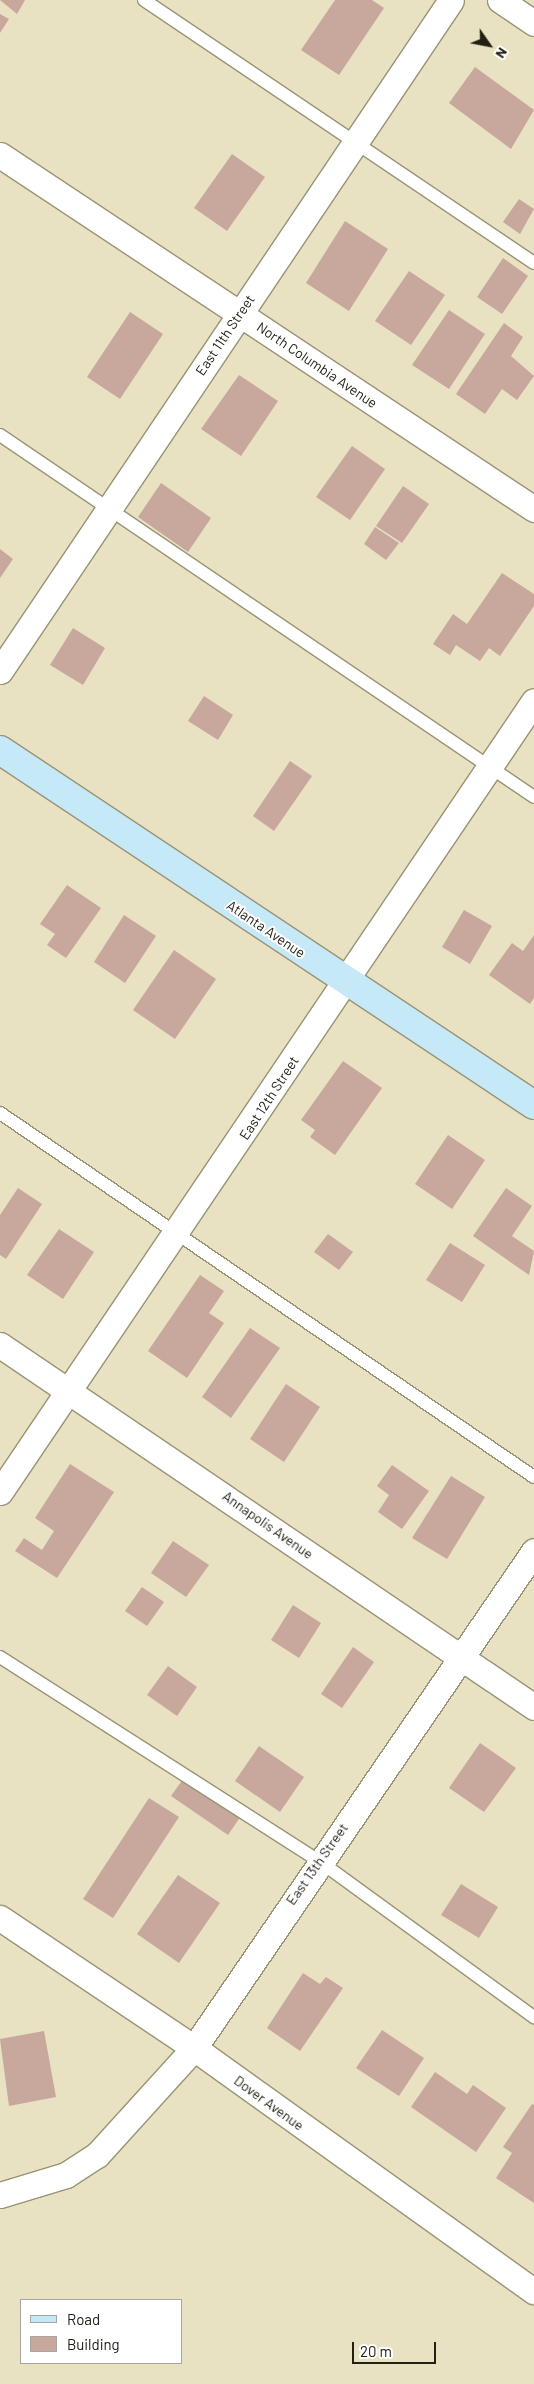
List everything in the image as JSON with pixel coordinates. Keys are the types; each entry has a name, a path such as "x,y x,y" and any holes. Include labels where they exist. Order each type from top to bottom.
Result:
{"street":[{"name":"East 11th Street","path":"0,670 451,0"},
{"path":"500,0 534,23"},
{"name":"North Columbia Avenue","path":"0,154 534,509"},
{"name":"East 12th Street","path":"0,1492 534,701"},
{"name":"Atlanta Avenue","path":"0,750 346,982 534,1105"},
{"name":"Annapolis Avenue","path":"0,1345 463,1657 534,1707"},
{"name":"East 13th Street","path":"0,2195 66,2175 83,2163 136,2116 194,2048 319,1861 463,1657 534,1550"},
{"name":"Dover Avenue","path":"0,1918 194,2048 534,2291"}],"lane":[{"path":"144,0 534,263"},
{"path":"0,434 534,797"},
{"path":"0,1113 178,1230 534,1477"},
{"path":"0,1657 319,1861 534,2017"}],"building":[{"path":"0,0 25,0 17,14"},
{"path":"335,0 372,0 384,8 339,75 301,50"},
{"path":"0,14 9,19 0,33"},
{"path":"475,67 534,110 511,149 449,103"},
{"path":"232,154 265,177 227,231 194,208"},
{"path":"519,199 534,209 520,234 503,222"},
{"path":"345,221 388,249 349,311 306,283"},
{"path":"503,258 528,276 502,314 477,297"},
{"path":"409,271 445,295 411,345 375,321"},
{"path":"449,310 485,334 449,389 412,365"},
{"path":"130,312 163,334 120,399 87,377"},
{"path":"504,323 523,337 511,356 534,376 517,400 502,389 485,414 456,394"},
{"path":"239,375 278,401 241,456 201,429"},
{"path":"352,446 385,469 350,520 316,497"},
{"path":"161,483 211,518 188,552 138,517"},
{"path":"403,486 429,504 402,543 376,526"},
{"path":"375,527 399,543 386,560 364,544"},
{"path":"0,549 13,559 0,578"},
{"path":"502,573 534,594 534,606 500,656 489,648 480,661 456,645 450,655 433,644 453,614 467,624"},
{"path":"73,628 105,648 83,685 50,665"},
{"path":"204,696 233,715 218,740 188,721"},
{"path":"290,761 312,776 274,831 253,816"},
{"path":"67,885 101,908 66,958 47,945 55,934 40,924"},
{"path":"464,910 492,926 470,964 442,947"},
{"path":"124,915 156,936 125,983 94,962"},
{"path":"534,935 534,998 530,1004 489,975 512,943 523,951"},
{"path":"174,950 216,979 175,1039 133,1010"},
{"path":"343,1061 382,1088 335,1155 310,1137 315,1130 301,1120"},
{"path":"448,1135 485,1160 452,1209 415,1184"},
{"path":"18,1188 42,1204 6,1259 0,1255 0,1215"},
{"path":"506,1188 532,1206 512,1236 534,1251 529,1275 473,1236"},
{"path":"59,1229 94,1252 63,1299 27,1275"},
{"path":"328,1234 353,1252 339,1270 314,1252"},
{"path":"450,1243 485,1265 462,1302 426,1280"},
{"path":"200,1275 224,1291 209,1313 224,1323 187,1378 148,1351"},
{"path":"250,1328 280,1348 231,1418 202,1397"},
{"path":"286,1384 320,1407 284,1462 250,1439"},
{"path":"70,1464 114,1492 57,1578 15,1551 24,1538 42,1550 54,1531 35,1518"},
{"path":"392,1465 429,1491 402,1529 378,1512 389,1495 377,1486"},
{"path":"451,1476 485,1497 447,1559 412,1538"},
{"path":"173,1541 209,1565 186,1597 151,1573"},
{"path":"142,1587 164,1602 147,1626 125,1611"},
{"path":"293,1605 321,1623 299,1658 271,1640"},
{"path":"353,1647 374,1662 342,1708 321,1694"},
{"path":"168,1666 197,1687 177,1716 147,1695"},
{"path":"480,1743 516,1768 484,1812 449,1788"},
{"path":"259,1746 304,1777 280,1812 235,1781"},
{"path":"188,1772 245,1810 228,1835 171,1796"},
{"path":"149,1798 179,1817 113,1918 83,1899"},
{"path":"178,1875 220,1903 179,1963 137,1934"},
{"path":"461,1884 498,1907 479,1938 441,1915"},
{"path":"303,1973 320,1984 326,1977 343,1988 300,2051 267,2028"},
{"path":"382,2030 424,2058 399,2096 356,2068"},
{"path":"44,2031 56,2097 9,2106 0,2039"},
{"path":"435,2072 467,2094 473,2085 506,2108 476,2152 411,2107"},
{"path":"532,2104 534,2105 534,2203 496,2178 512,2153 503,2147"}]}
